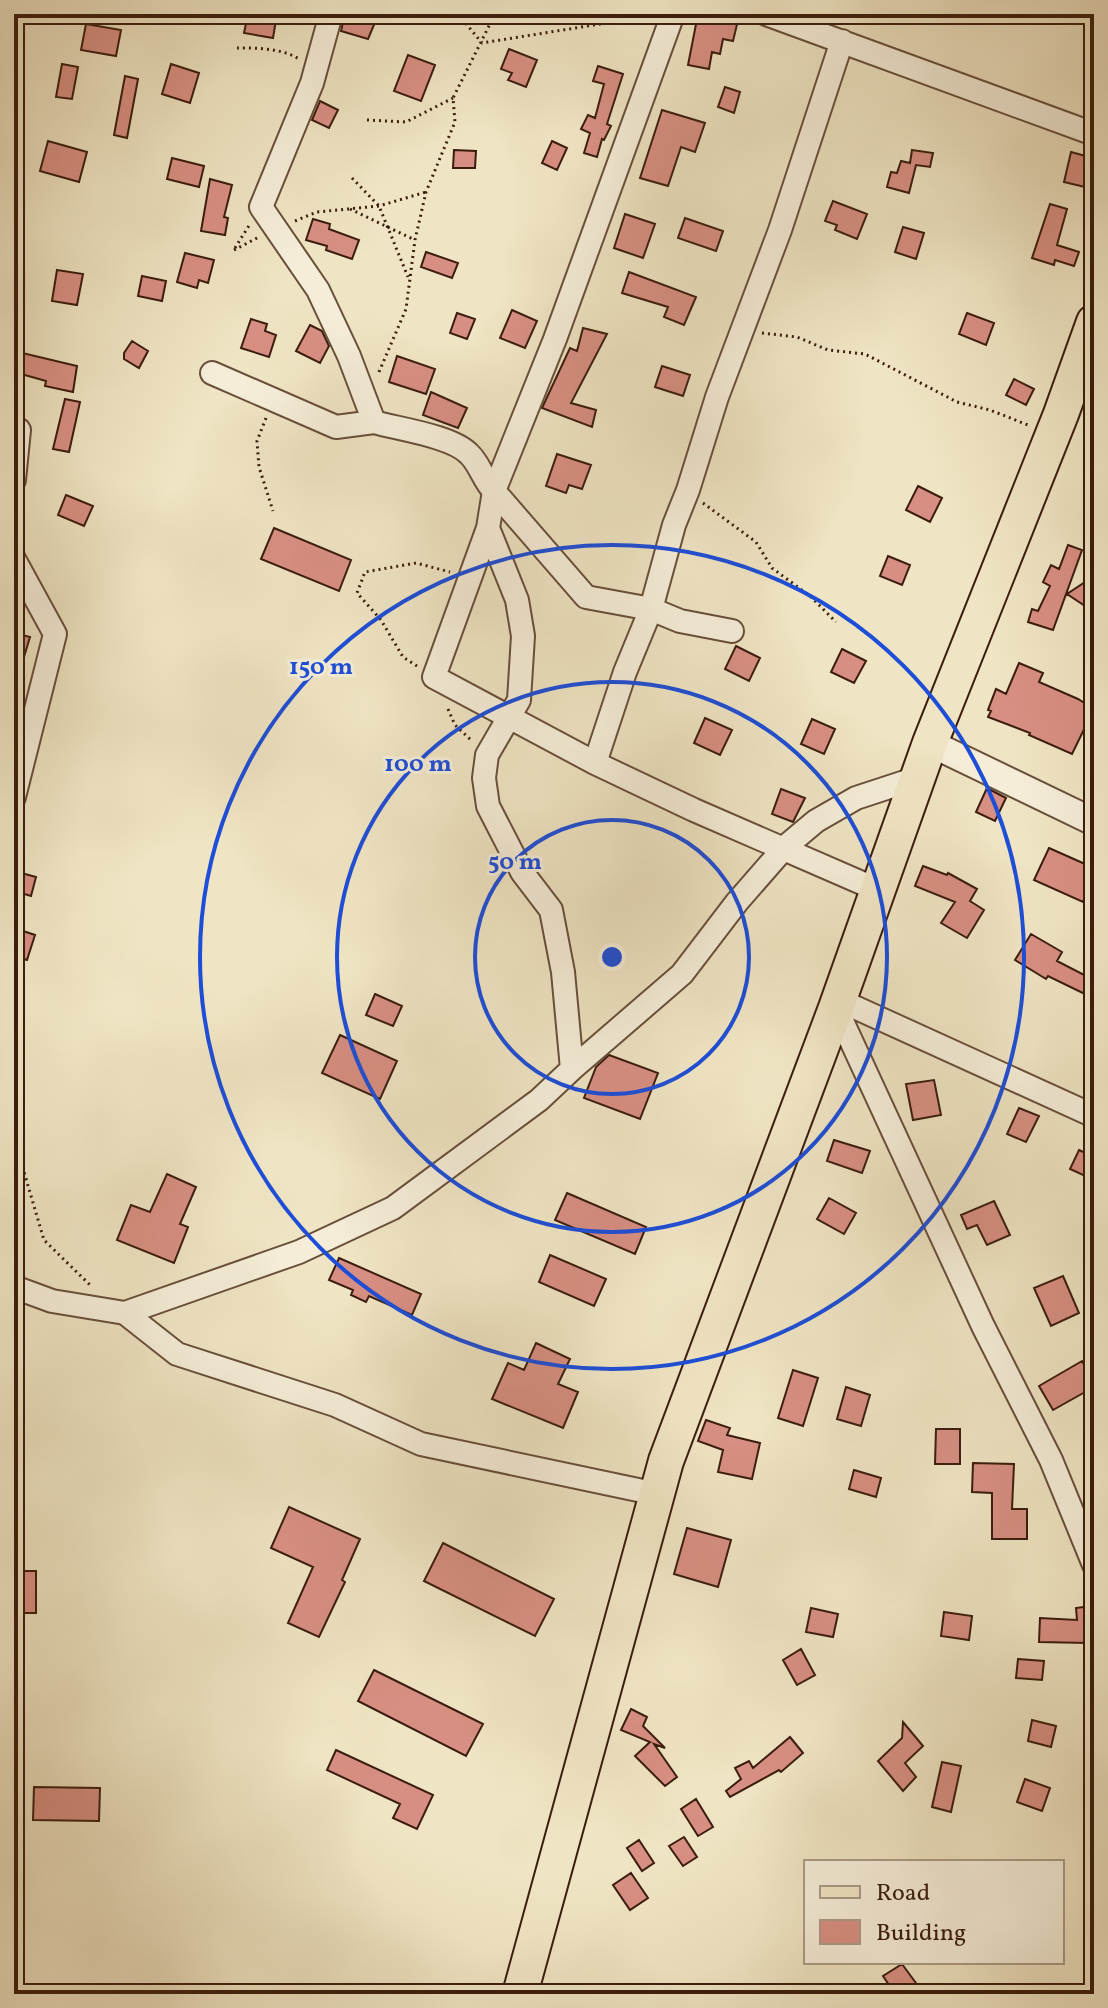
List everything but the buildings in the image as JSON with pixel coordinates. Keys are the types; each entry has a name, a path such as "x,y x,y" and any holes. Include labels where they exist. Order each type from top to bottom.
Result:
{"main road":[{"path":"520,1994 666,1461 837,1004 930,743 1053,435 1094,322"}],"street":[{"path":"331,14 316,70 261,207 318,290 349,356 370,412"},
{"path":"766,14 1094,134"},
{"path":"671,20 555,339 494,491 488,528 434,677 595,763 878,890"},
{"path":"595,763 625,672 651,609 674,525 717,397 780,230 842,41"},
{"path":"212,373 336,427 370,412 449,442 470,454 485,483 586,597 651,609 680,621 732,631"},
{"path":"14,480 19,430"},
{"path":"488,528 517,600 523,636 519,700 487,755 484,778 488,806 522,872 551,910 563,972 572,1069"},
{"path":"14,559 55,634 14,797"},
{"path":"930,743 1094,822"},
{"path":"14,1287 52,1301 125,1313 299,1252 393,1208 539,1100 682,974 737,902 785,847 816,821 856,798 917,778"},
{"path":"837,1004 1094,1116"},
{"path":"837,1004 983,1326 1051,1460 1094,1565"},
{"path":"125,1313 177,1354 335,1405 421,1444 657,1494"}],"path":[{"path":"458,14 482,43"},
{"path":"370,412 406,309 415,240 426,192 455,122 453,98 495,14"},
{"path":"482,43 625,20 671,20"},
{"path":"237,48 261,48 291,54 316,70"},
{"path":"367,120 406,122 453,98"},
{"path":"352,178 379,206 410,280"},
{"path":"261,207 234,250 276,228 317,212 379,206 426,192"},
{"path":"350,209 415,240"},
{"path":"743,331 797,337 828,350 865,354 957,402 990,410 1053,435"},
{"path":"273,400 257,441 259,467 273,511"},
{"path":"688,490 756,542 772,568 810,596 836,622"},
{"path":"14,1138 44,1240 90,1286"}]}
